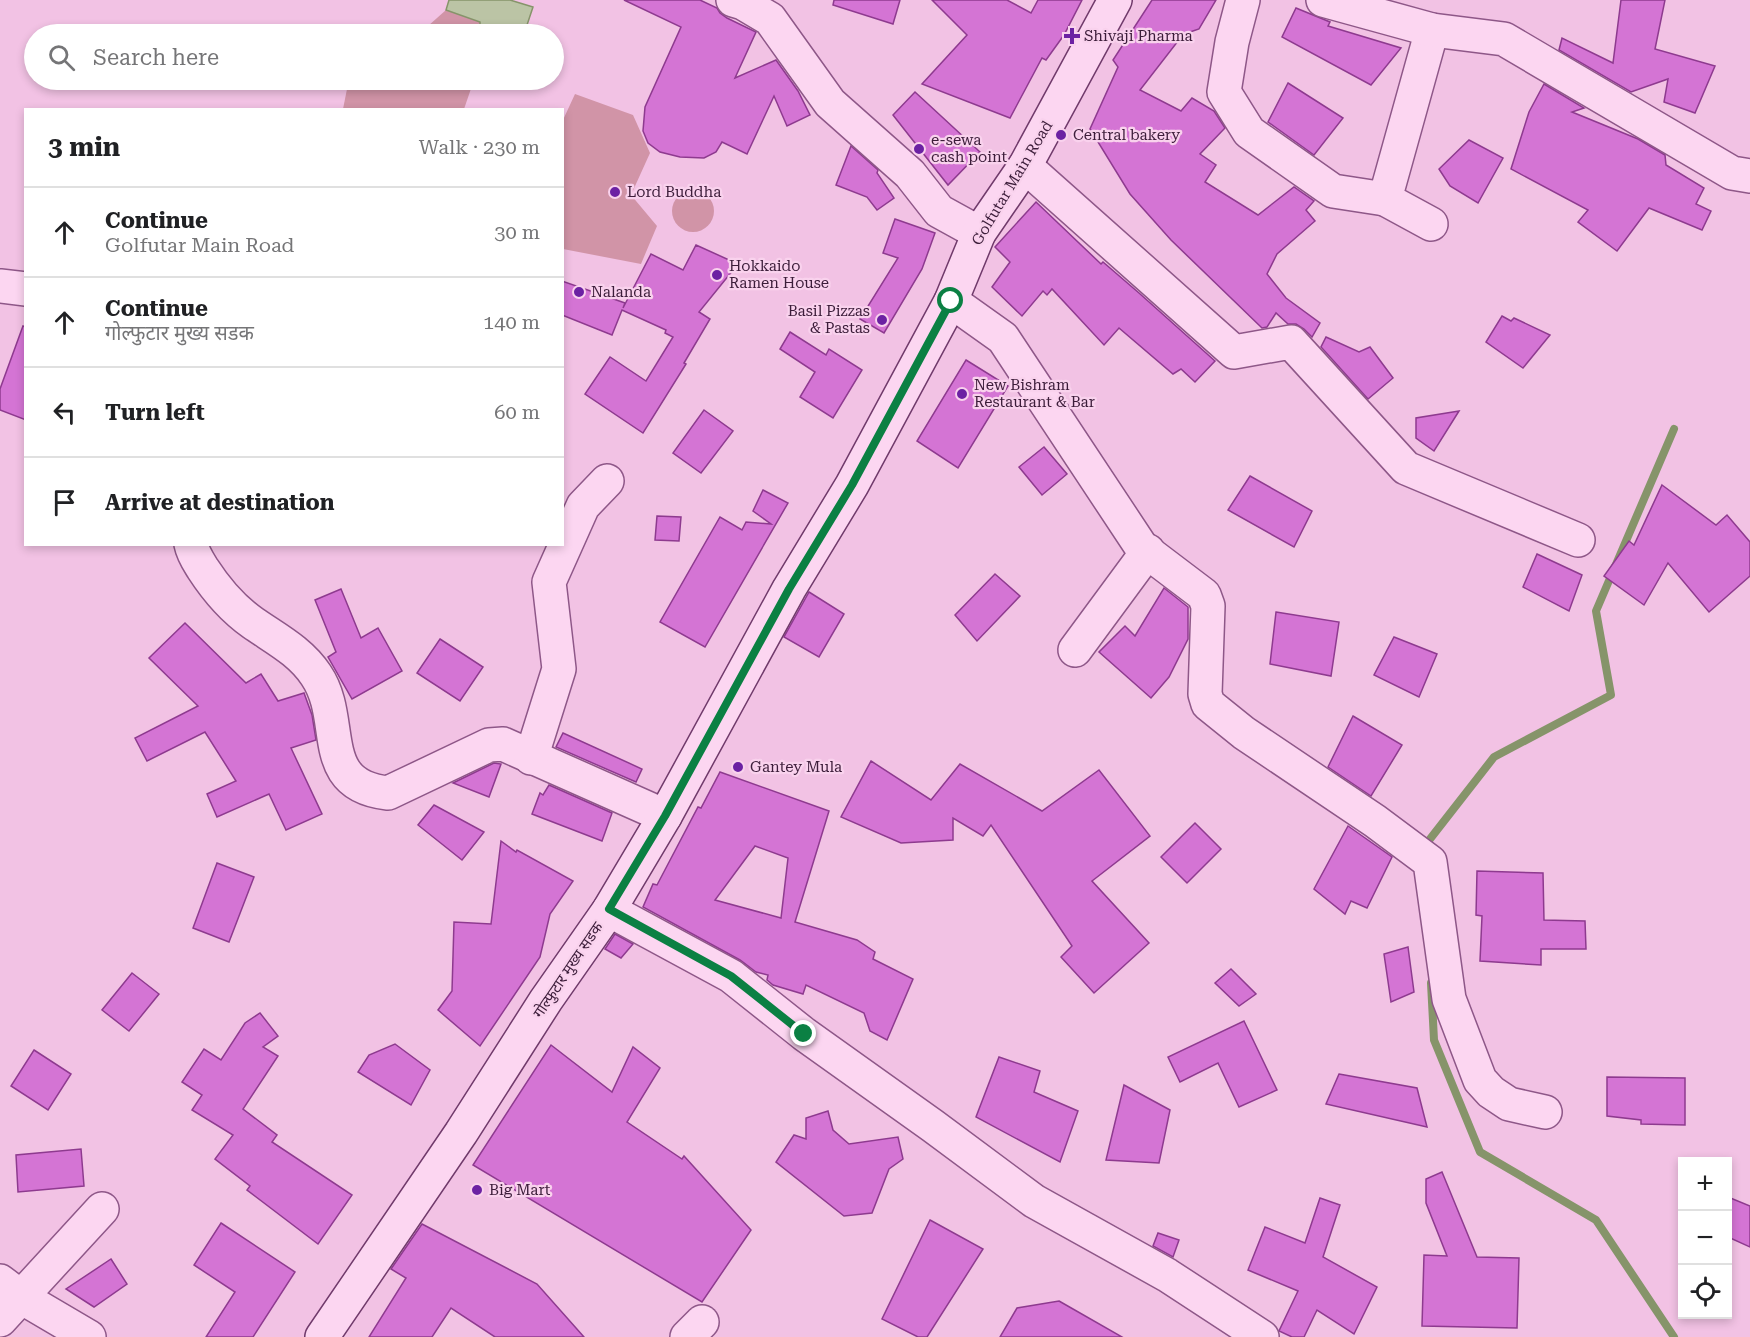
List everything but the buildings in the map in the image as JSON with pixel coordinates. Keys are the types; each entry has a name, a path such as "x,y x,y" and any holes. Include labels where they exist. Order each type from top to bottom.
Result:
{"street":[{"path":"733,0 743,3 770,19 830,103 910,174 939,211 979,233"},
{"name":"Golfutar Main Road","path":"897,401 951,301 979,233 1025,166 1115,0"},
{"path":"1243,0 1232,42 1224,92 1249,132 1333,191 1385,199 1431,224"},
{"path":"1323,0 1432,30 1504,39 1732,173 1750,177"},
{"path":"1385,199 1432,30"},
{"path":"1025,166 1234,352 1291,342 1406,468 1578,540"},
{"path":"0,286 24,289"},
{"path":"951,301 1003,338 1142,548 1204,595 1208,606 1205,694 1208,704 1244,733 1419,854 1449,999 1480,1080 1491,1092 1509,1104 1545,1112"},
{"name":"गोल्फुटार मुख्य सडक","path":"322,1337 461,1133 546,1000 609,909 665,816 789,589 852,485 897,401"},
{"path":"531,758 559,669 549,582 584,506 607,481"},
{"path":"191,546 192,552 214,586 251,621 291,648 317,676 327,701 339,764 352,780 370,791 388,792 489,745 503,744 665,816"},
{"path":"1075,650 1148,551"},
{"path":"609,909 731,976 804,1034 1034,1201 1167,1275 1262,1337"},
{"path":"89,1337 7,1299 102,1209"}],"shaded area":[{"path":"449,0 510,0 533,7 527,24 480,24 480,22 446,10"},
{"path":"446,10 481,22 481,24 430,24"},
{"path":"347,90 471,90 464,108 343,108"},
{"path":"575,94 633,115 650,153 631,195 657,226 641,264 564,249 564,118"},
{"path":"693,190 708,196 714,211 708,226 693,232 678,226 672,211 678,196"}],"waterway":[{"path":"1423,848 1494,757 1611,695 1596,611 1674,429"},
{"path":"1431,983 1434,1040 1480,1152 1596,1220 1674,1337"}],"place":[{"name":"Shivaji Pharma","path":"1072,36"},
{"name":"Central bakery","path":"1061,135"},
{"name":"e-sewa cash point","path":"919,149"},
{"name":"Lord Buddha","path":"615,192"},
{"name":"Hokkaido Ramen House","path":"717,275"},
{"name":"Nalanda","path":"579,292"},
{"name":"Basil Pizzas & Pastas","path":"882,320"},
{"name":"New Bishram Restaurant & Bar","path":"962,394"},
{"name":"Gantey Mula","path":"738,767"},
{"name":"Big Mart","path":"477,1190"}],"route":[{"path":"804,1034 731,976 609,909 665,816 789,589 852,485 951,301"}]}
